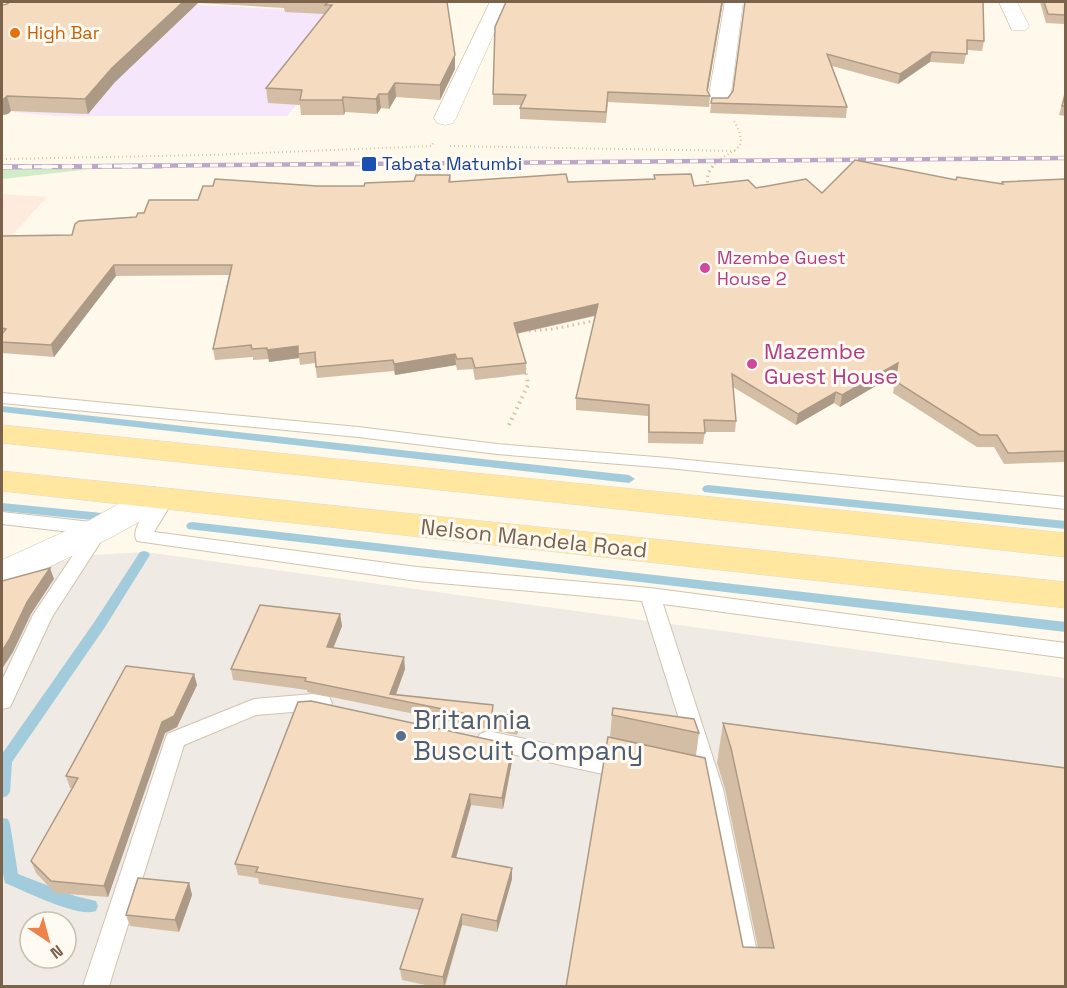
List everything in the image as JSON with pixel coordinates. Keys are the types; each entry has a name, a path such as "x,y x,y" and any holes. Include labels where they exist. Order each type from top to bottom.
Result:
{"main road":[{"path":"2,434 1065,545"},
{"name":"Nelson Mandela Road","path":"2,482 1065,595"}],"street":[{"path":"445,118 499,2"},
{"path":"719,101 734,2"},
{"path":"1008,2 1019,26"},
{"path":"2,574 160,499"}],"lane":[{"path":"2,398 358,432 497,449 680,464 1065,502"},
{"path":"160,499 145,529 144,537 417,574 650,595 1065,651"},
{"path":"2,518 100,529 43,615 2,701"},
{"path":"650,595 751,987"},
{"path":"96,987 175,740 254,707 313,702 347,709"},
{"path":"473,737 644,774"}],"path":[{"path":"707,189 709,170 716,162 738,151 741,142 741,133 719,101"},
{"path":"432,146 445,118"},
{"path":"2,159 209,155 432,146 738,151"},
{"path":"523,332 553,329 604,318"},
{"path":"497,449 528,385 524,363"}],"shaded area":[{"path":"138,3 228,6 372,16 287,116 55,116 13,112"},
{"path":"2,194 47,197 2,246"},
{"path":"145,552 1065,678 1065,986 2,986 2,582 46,564 94,555"}],"green space":[{"path":"2,164 137,164 2,179"}],"building":[{"path":"10,2 183,2 112,68 85,99 7,96 2,99 2,5"},
{"path":"328,2 447,2 455,55 440,85 395,83 388,94 379,94 376,99 343,97 342,100 300,100 302,90 266,88 332,5 325,5"},
{"path":"506,2 722,2 707,90 710,96 608,92 606,112 520,108 526,95 493,94 495,27"},
{"path":"745,2 983,2 984,41 967,40 967,54 932,52 900,74 827,54 847,107 711,103 712,98 728,98 733,91"},
{"path":"1044,2 1065,2 1065,15 1048,14"},
{"path":"855,160 956,180 957,177 1003,184 1002,182 1065,179 1065,451 1008,453 997,435 980,435 895,381 898,363 842,395 836,392 798,414 732,374 736,421 704,420 705,433 649,432 649,405 576,398 598,304 514,323 526,363 475,368 472,358 457,359 455,354 394,364 393,360 316,367 315,352 298,354 298,346 267,350 267,348 252,349 251,345 213,349 232,265 114,265 51,345 2,342 2,334 6,329 2,328 2,236 72,235 75,224 79,221 136,217 138,213 144,213 149,200 198,200 203,186 213,186 215,179 317,186 364,186 365,183 414,181 416,175 450,175 449,182 566,174 568,182 655,179 654,175 691,174 694,186 748,180 756,188 806,179 822,193"},
{"path":"50,568 27,602 2,651 2,581"},
{"path":"260,605 340,614 327,647 404,657 390,694 493,705 492,713 518,716 516,724 305,681 306,678 231,669"},
{"path":"126,666 194,674 174,716 162,722 104,886 51,881 31,861 78,778 66,776"},
{"path":"311,701 513,745 502,798 470,794 452,857 512,868 497,921 462,914 443,977 400,969 423,899 256,872 258,867 235,864 298,702"},
{"path":"613,708 694,719 699,733 612,715"},
{"path":"723,723 1065,768 1065,987 566,987 608,737 705,758 743,947 774,948 731,748"},
{"path":"138,878 189,883 175,920 126,915"}],"waterway":[{"path":"2,409 629,479"},
{"path":"708,489 1066,525"},
{"path":"2,507 102,517"},
{"path":"192,526 1066,627"},
{"path":"2,792 5,761 100,624 144,555"},
{"path":"2,824 11,878 74,903 90,906"}],"railway":[{"path":"162,166 2,167 1066,158"}],"place":[{"name":"High Bar","path":"15,33"},
{"name":"Tabata Matumbi","path":"369,164"},
{"name":"Mzembe Guest House 2","path":"705,268"},
{"name":"Mazembe Guest House","path":"752,364"},
{"name":"Britannia Buscuit Company","path":"401,736"}]}
